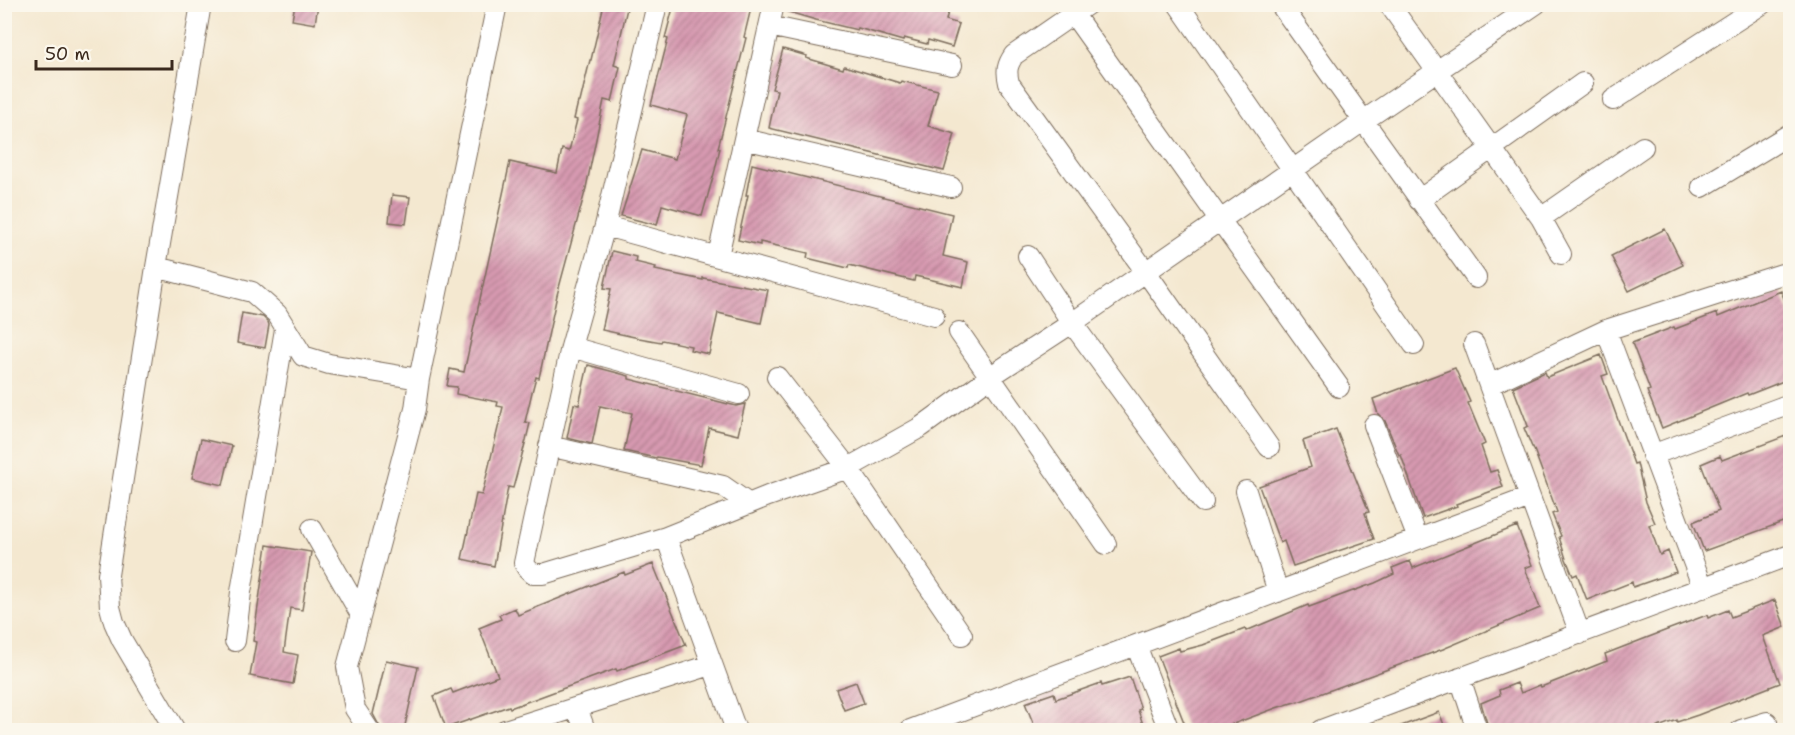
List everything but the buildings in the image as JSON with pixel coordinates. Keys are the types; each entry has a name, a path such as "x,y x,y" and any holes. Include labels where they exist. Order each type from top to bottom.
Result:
{"street":[{"path":"175,730 122,640 114,622 110,607 108,575 156,267 201,4"},
{"path":"369,730 355,709 346,667 415,409 419,379 497,4"},
{"path":"657,4 604,226 571,347 549,446 525,562 533,574 558,570 666,537 848,468 921,427 991,376 1536,4"},
{"path":"718,256 774,4"},
{"path":"1178,4 1414,345"},
{"path":"1280,4 1476,278"},
{"path":"1389,4 1541,218 1561,254"},
{"path":"1613,100 1762,4"},
{"path":"1269,447 1015,91 1007,76 1008,64 1014,55 1081,10 1221,220 1339,387"},
{"path":"769,26 952,65"},
{"path":"1419,200 1583,83"},
{"path":"1702,187 1791,134"},
{"path":"744,139 951,187"},
{"path":"1541,218 1643,147"},
{"path":"604,226 934,316"},
{"path":"1028,256 1072,322 1203,502"},
{"path":"156,267 252,292 277,314 303,356 329,364 419,379"},
{"path":"1489,384 1606,330 1782,274"},
{"path":"235,640 285,329"},
{"path":"1606,330 1703,588"},
{"path":"959,332 1106,544"},
{"path":"1474,344 1580,634"},
{"path":"571,347 739,394"},
{"path":"777,377 848,468 962,635"},
{"path":"1652,455 1791,404"},
{"path":"1374,425 1418,539"},
{"path":"549,446 723,486 749,504"},
{"path":"1246,491 1278,592"},
{"path":"910,730 1530,497"},
{"path":"312,529 360,613"},
{"path":"666,537 735,730"},
{"path":"1329,729 1791,555"},
{"path":"1137,645 1169,730"},
{"path":"506,730 711,665"},
{"path":"1460,678 1477,730"},
{"path":"577,708 585,730"},
{"path":"1741,730 1767,722"}]}
